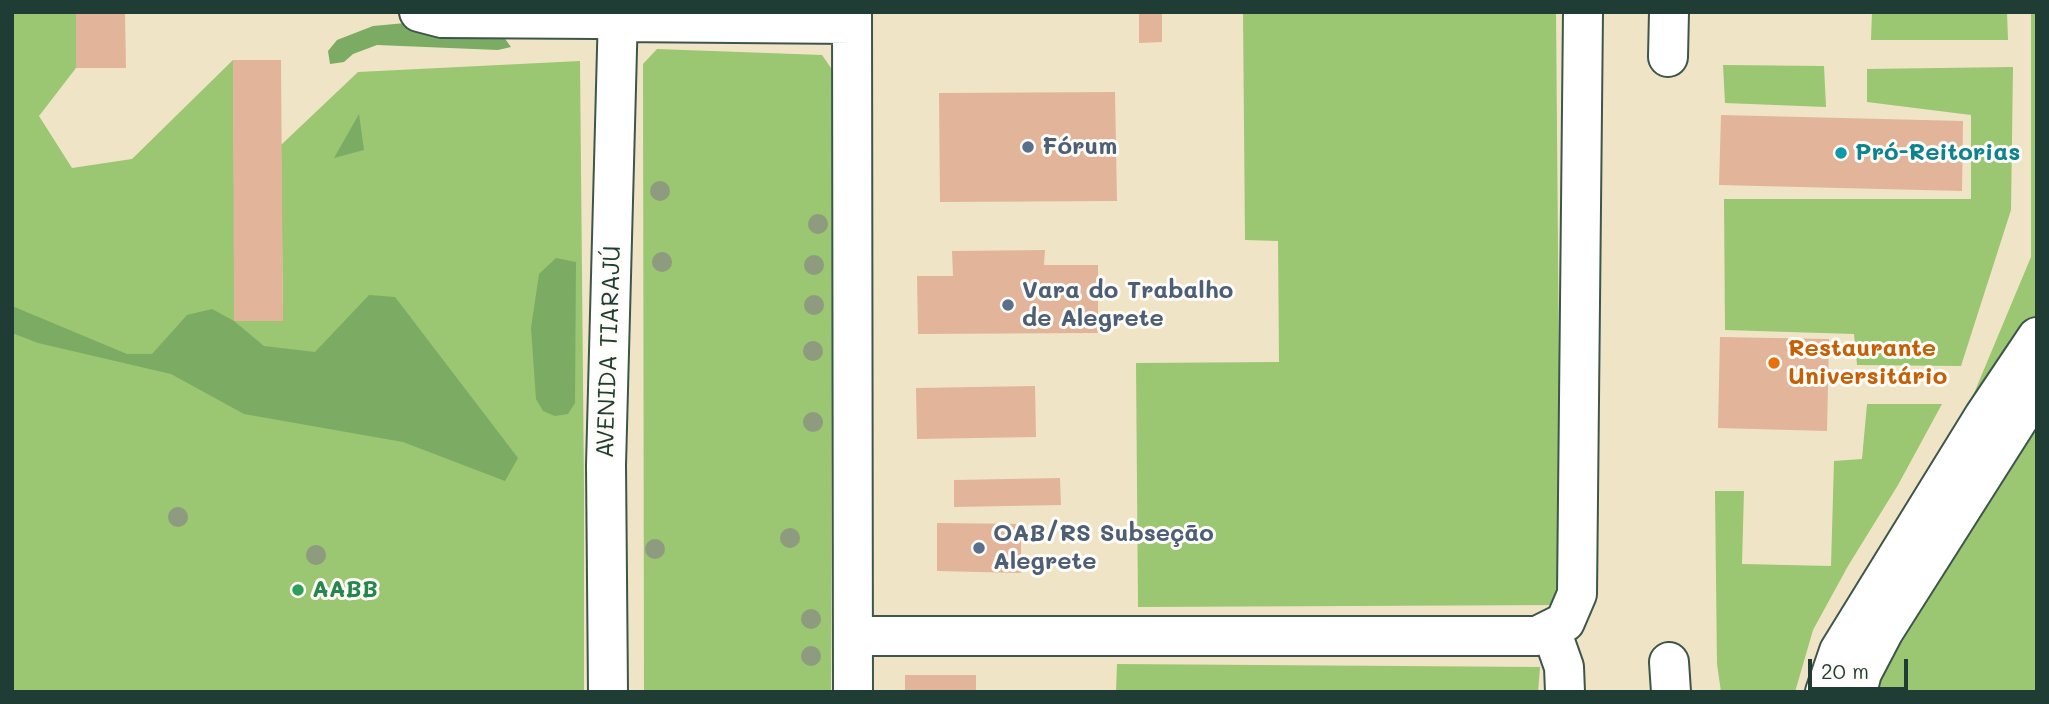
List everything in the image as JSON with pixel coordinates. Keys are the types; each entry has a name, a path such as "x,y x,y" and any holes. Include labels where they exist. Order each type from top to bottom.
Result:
{"main road":[{"path":"419,12 442,18 852,18 853,692"},
{"path":"853,636 1537,636 1565,622 1577,594 1583,12"},
{"path":"1668,57 1669,12"},
{"name":"AVENIDA TIARAJÚ","path":"608,692 606,465 618,17"},
{"path":"1825,692 1839,651 1984,416 2037,337"},
{"path":"1857,692 1862,673 1884,631 2037,390"},
{"path":"1551,630 1564,667 1565,692"}],"green space":[{"path":"12,12 76,12 76,68 39,116 72,168 132,159 233,60 235,321 283,321 281,145 358,72 580,61 584,692 12,692"},
{"path":"1243,12 1556,12 1561,605 1138,607 1136,363 1279,362 1278,241 1245,240"},
{"path":"1872,12 2007,12 2008,40 1871,40"},
{"path":"2031,12 2037,12 2037,317 1954,441 2031,257"},
{"path":"427,21 503,36 511,47 498,50 377,45 353,54 344,62 330,64 328,51 337,40 373,26"},
{"path":"657,49 822,55 833,71 831,692 644,692 643,64"},
{"path":"1723,65 1824,66 1826,107 1725,103"},
{"path":"2013,67 2011,210 1961,366 1857,365 1854,334 1725,330 1724,199 1971,199 1971,115 1867,102 1867,69"},
{"path":"359,114 364,150 334,158"},
{"path":"556,258 576,262 575,403 568,414 555,416 543,411 536,399 531,328 539,274"},
{"path":"369,295 395,297 518,458 505,481 403,442 244,414 171,374 38,343 12,333 12,306 127,354 152,354 187,315 212,309 234,321 264,346 315,352"},
{"path":"1867,404 1942,404 1813,630 1795,692 1721,692 1717,664 1715,491 1744,491 1742,564 1831,566 1834,461 1862,459"},
{"path":"2037,414 2037,692 1876,692 1887,646"},
{"path":"1117,664 1540,667 1538,692 1116,692"}],"building":[{"path":"76,12 125,12 126,68 76,68"},
{"path":"1139,12 1162,12 1162,42 1139,43"},
{"path":"233,60 281,60 283,321 234,321"},
{"name":"Fórum","path":"1115,92 1117,201 940,202 939,93"},
{"name":"Pró-Reitorias","path":"1721,115 1963,121 1962,191 1719,185"},
{"name":"Vara do Trabalho de Alegrete","path":"1045,250 1044,265 1098,265 1098,333 918,334 917,276 953,276 952,251"},
{"name":"Restaurante Universitário","path":"1720,337 1829,339 1827,431 1718,428"},
{"path":"1035,386 1036,437 917,439 916,388"},
{"path":"1060,478 1061,505 954,507 954,480"},
{"name":"OAB/RS Subseção Alegrete","path":"937,523 1021,524 1021,573 937,571"},
{"path":"905,675 976,675 976,692 905,692"}],"place":[{"name":"Fórum","path":"1028,147"},
{"name":"Pró-Reitorias","path":"1841,153"},
{"name":"Vara do Trabalho de Alegrete","path":"1008,305"},
{"name":"Restaurante Universitário","path":"1774,363"},
{"name":"OAB/RS Subseção Alegrete","path":"979,548"},
{"name":"AABB","path":"298,590"}]}
